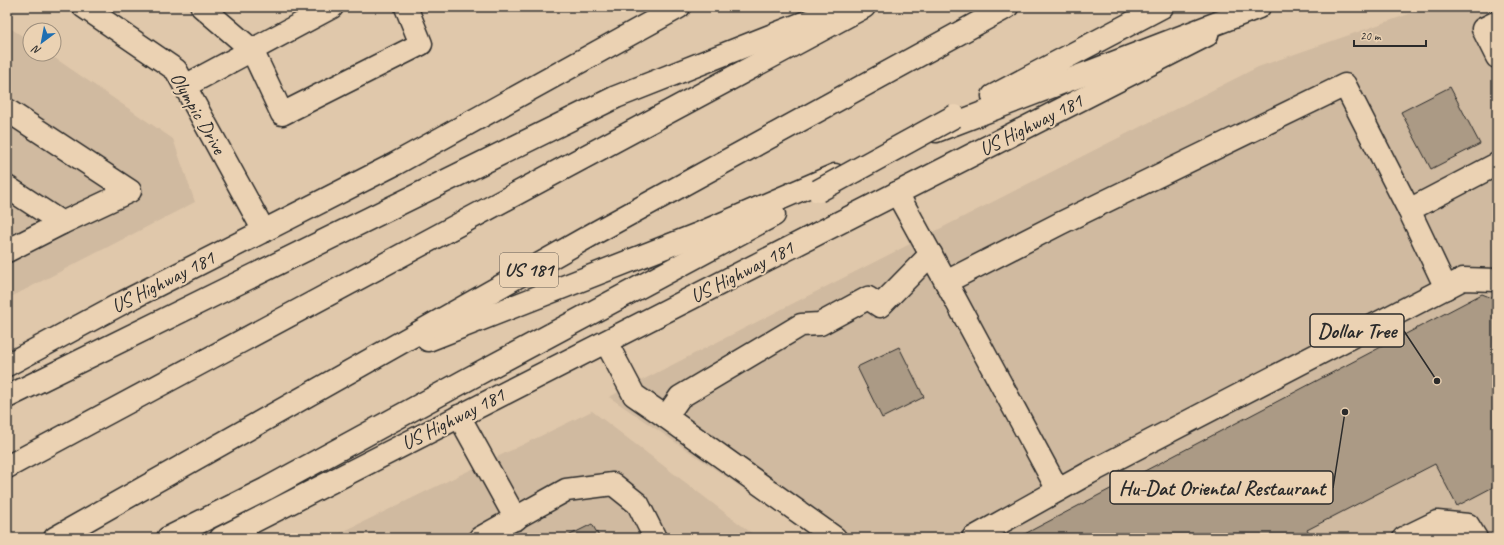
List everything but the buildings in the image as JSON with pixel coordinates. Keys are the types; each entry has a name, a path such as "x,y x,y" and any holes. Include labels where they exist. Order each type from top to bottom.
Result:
{"main road":[{"name":"Olympic Drive","path":"84,7 176,70 264,231"},
{"path":"202,7 252,50 282,114 421,44 406,7"},
{"path":"185,86 332,7"},
{"name":"US Highway 181","path":"7,365 124,302 395,164 679,7"},
{"path":"7,397 616,97 844,7"},
{"path":"7,467 864,7"},
{"name":"US 181","path":"55,538 600,230 1007,7"},
{"path":"168,538 266,489 955,116 1162,7"},
{"path":"354,369 696,235 934,132 1259,7"},
{"name":"US Highway 181","path":"228,536 460,416 1263,7"},
{"path":"1497,22 1483,29 1497,57"},
{"path":"946,282 1061,223 1345,85 1409,210 1446,288"},
{"path":"7,110 130,191 7,251"},
{"path":"1409,210 1497,164"},
{"path":"7,187 62,223"},
{"path":"897,193 1058,490"},
{"path":"666,417 680,397 801,325 820,324 868,298 880,306 931,254"},
{"path":"973,538 1058,490 1464,279 1497,280"},
{"path":"606,342 634,395 835,538"},
{"path":"460,416 516,519"},
{"path":"480,538 566,490 613,484 638,504 655,538"},
{"path":"1404,538 1437,522 1468,525 1476,538"}],"shaded area":[{"path":"1429,7 1497,7 1497,538 816,538 609,397 1258,67"},
{"path":"7,26 22,36 22,62 61,62 173,139 195,202 7,299"},
{"path":"592,411 758,538 330,538"}],"place":[{"name":"Dollar Tree","path":"1437,381"},
{"name":"Hu-Dat Oriental Restaurant","path":"1345,412"}]}
